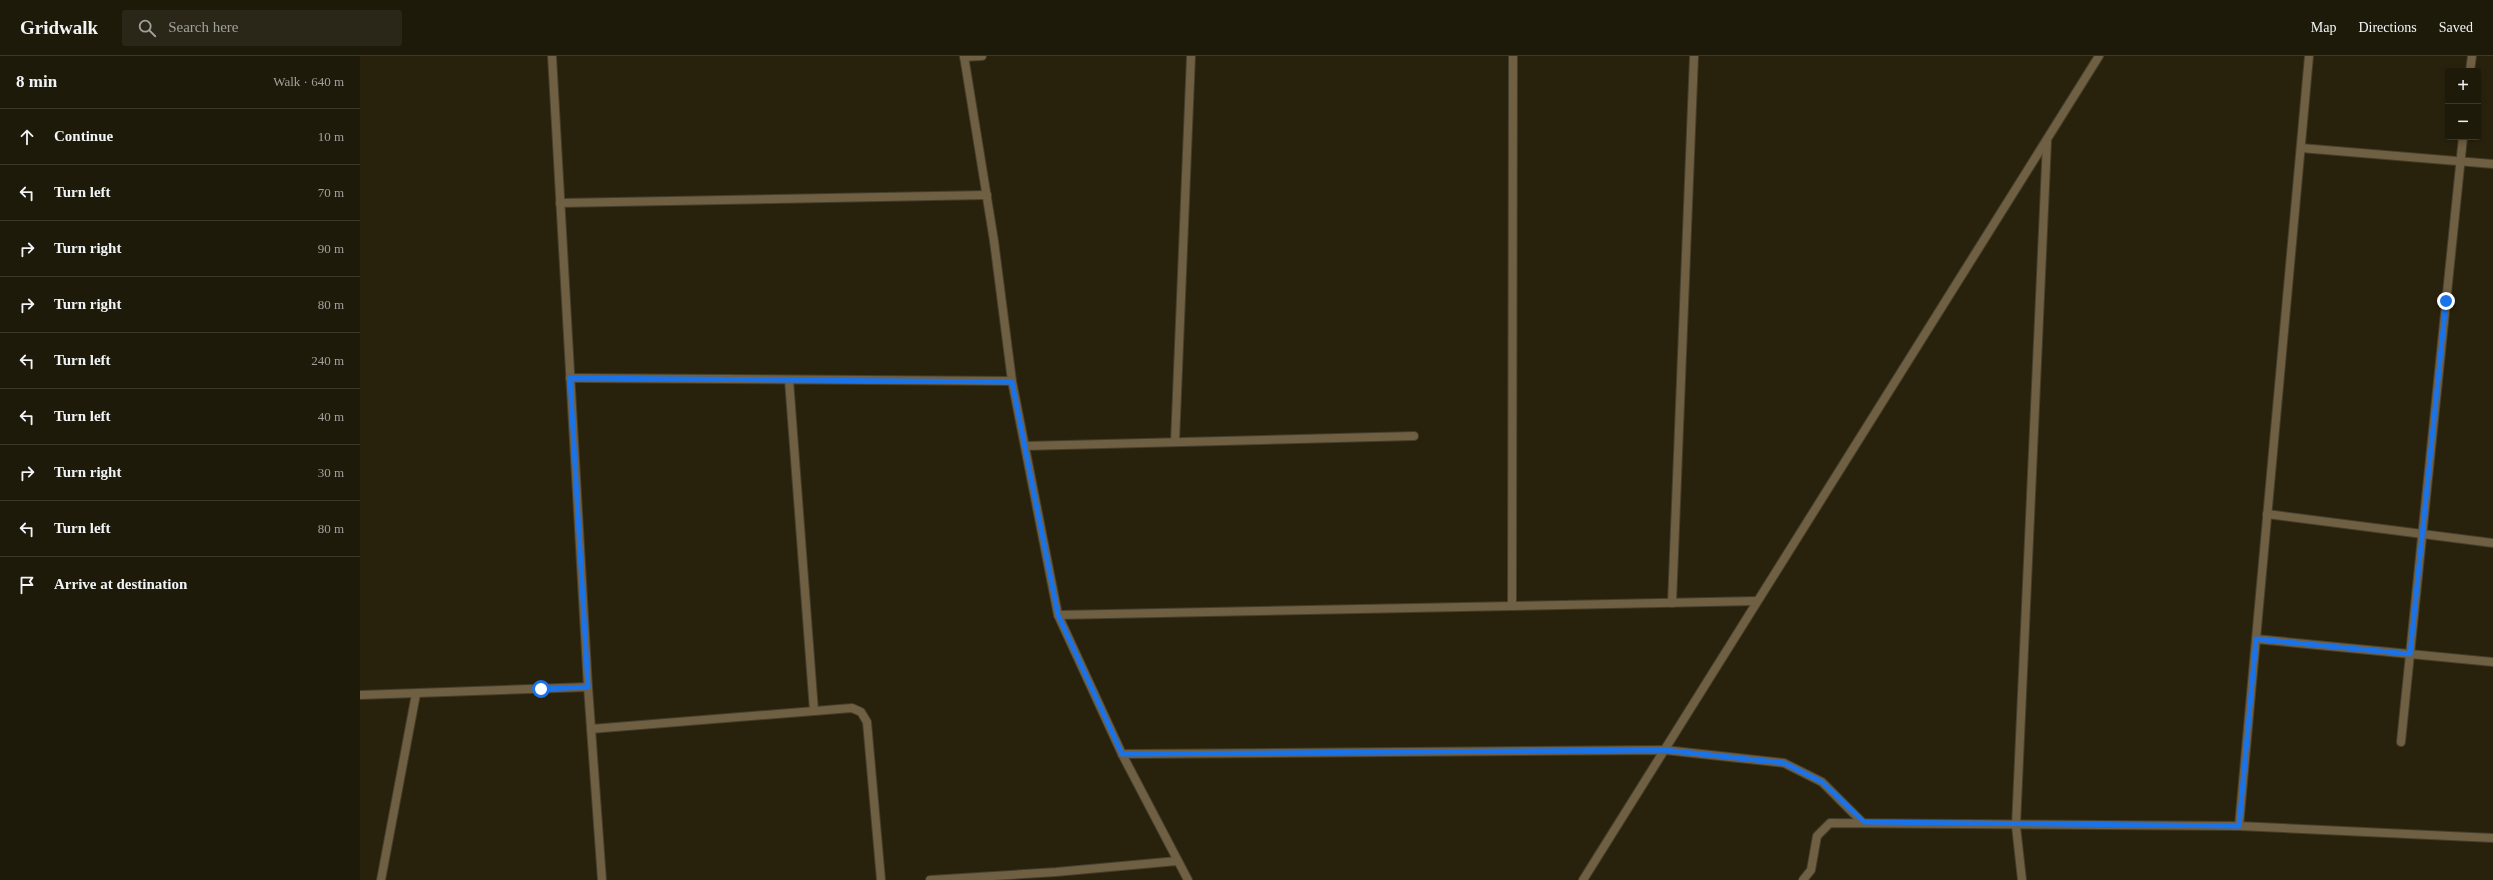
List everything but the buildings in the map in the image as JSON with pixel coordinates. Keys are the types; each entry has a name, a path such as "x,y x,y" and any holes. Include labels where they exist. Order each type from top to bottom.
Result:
{"street":[{"path":"552,56 588,687 602,880"},
{"path":"982,56 964,57 987,194 1012,382 1058,615 1122,754 1188,880"},
{"path":"1175,442 1191,56"},
{"path":"1512,606 1513,56"},
{"path":"1672,603 1694,56"},
{"path":"1583,880 2099,56"},
{"path":"2239,826 2309,56"},
{"path":"2470,68 2472,56"},
{"path":"2022,880 2016,826 2047,140"},
{"path":"2401,742 2463,140"},
{"path":"2301,148 2493,164"},
{"path":"560,203 987,194"},
{"path":"570,378 1012,382"},
{"path":"789,380 814,711"},
{"path":"1025,446 1414,436"},
{"path":"2267,514 2493,543"},
{"path":"1058,615 1758,602"},
{"path":"2256,639 2493,662"},
{"path":"360,695 588,687"},
{"path":"380,880 416,694"},
{"path":"591,729 852,708 861,712 867,722 881,880"},
{"path":"1122,754 1664,750 1784,763 1822,782 1864,822"},
{"path":"1803,880 1811,870 1817,836 1830,823 1864,822 2016,826 2239,826 2493,838"},
{"path":"930,880 1056,872 1177,861"}],"route":[{"path":"541,689 588,687 570,378 1012,382 1058,615 1122,754 1664,750 1784,763 1822,782 1864,822 2016,826 2239,826 2256,639 2410,654 2446,301"}]}
